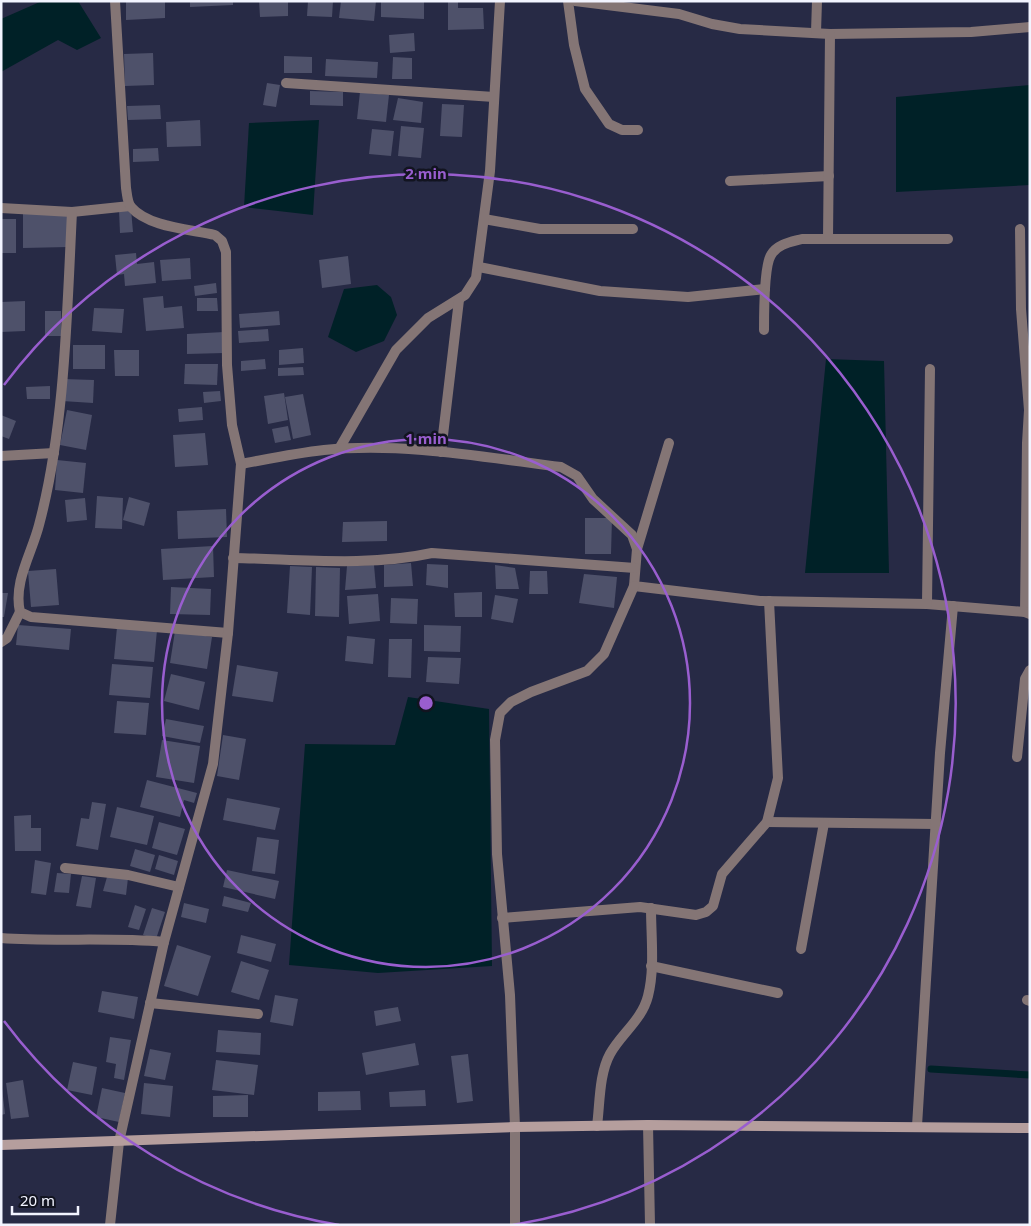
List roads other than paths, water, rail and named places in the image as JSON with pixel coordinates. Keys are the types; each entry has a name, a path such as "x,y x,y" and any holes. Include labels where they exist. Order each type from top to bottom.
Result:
{"street":[{"path":"110,1225 119,1142 150,1003 164,942 213,764 228,633 241,464 232,425 227,365 226,252 222,241 215,235 154,223 130,206 126,188 115,1"},
{"path":"339,449 396,350 428,318 459,300 476,278 484,219 500,1"},
{"path":"568,1 574,45 585,89 609,124 622,130 638,130"},
{"path":"575,1 620,4 679,14 712,24 740,29 830,34 971,32 1030,27"},
{"path":"816,32 817,1"},
{"path":"828,239 830,34"},
{"path":"286,83 494,97"},
{"path":"730,180 829,176"},
{"path":"1,208 72,212 130,206"},
{"path":"1,642 7,638 20,612 17,598 20,582 39,525 54,453 66,320 72,212"},
{"path":"484,219 540,229 633,229"},
{"path":"634,586 769,601 927,604 1027,613 1030,410 1026,308 1020,229"},
{"path":"764,330 765,289 770,255 782,245 802,239 948,239"},
{"path":"479,267 600,291 688,297 765,289"},
{"path":"441,452 459,300"},
{"path":"927,604 930,369"},
{"path":"515,1225 515,1127 510,995 497,854 495,740 500,713 511,702 531,692 587,671 604,654 634,586 637,548 669,443"},
{"path":"241,464 339,449 441,452 561,467 577,476 593,499 632,535 637,548"},
{"path":"1,456 54,453"},
{"path":"233,558 343,560 408,558 432,553 635,568"},
{"path":"502,918 640,907 696,915 706,912 713,906 722,874 767,822 778,778 779,754 769,601"},
{"path":"917,1126 936,824 953,606"},
{"path":"20,612 31,617 228,633"},
{"path":"1017,757 1025,679 1030,670"},
{"path":"767,822 936,824"},
{"path":"801,949 824,823"},
{"path":"65,868 128,875 179,887"},
{"path":"597,1126 605,1065 611,1052 641,1012 648,997 651,966 651,908"},
{"path":"1,938 49,942 131,939 164,942"},
{"path":"651,966 778,993"},
{"path":"150,1003 258,1014"},
{"path":"648,1125 650,1225"},
{"path":"1,1145 515,1127 648,1125 1030,1128"}],"waterway":[{"path":"931,1069 1030,1075"}]}
